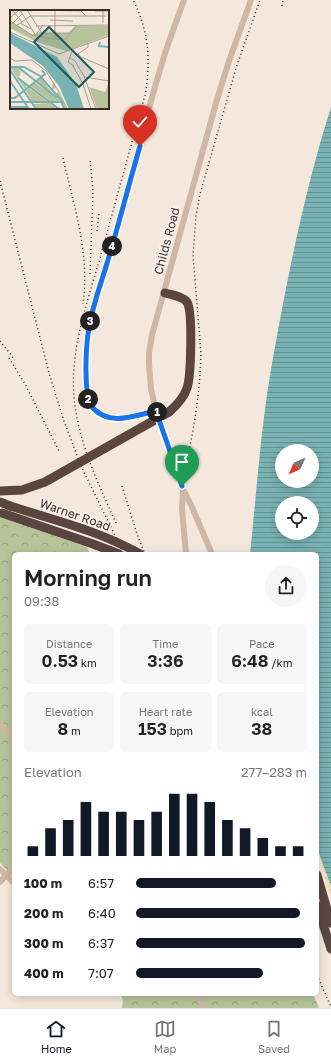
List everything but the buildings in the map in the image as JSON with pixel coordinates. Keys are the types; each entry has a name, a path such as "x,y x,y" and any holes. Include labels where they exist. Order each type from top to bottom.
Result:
{"highway":[{"path":"0,491 22,490 45,482 169,412 180,401 188,387 190,370 190,314 186,301 182,298 165,293"},
{"name":"Warner Road","path":"0,502 98,535 136,552"},
{"name":"Warner Road","path":"1,512 114,552"},
{"path":"319,882 331,923"},
{"path":"319,911 331,948"},
{"path":"319,917 326,933"}],"street":[{"path":"156,411 126,418 114,419 105,417 94,409 89,402 87,390 87,345 90,320 115,237 163,61 184,0"},
{"name":"Childs Road","path":"211,552 183,489 156,411 149,376 149,353 152,335 165,293 216,103 229,61 251,0"},
{"name":"Childs Road","path":"183,489 182,509 186,552"},
{"path":"0,724 12,738"},
{"path":"0,869 12,881"},
{"path":"0,882 12,869"},
{"path":"197,996 206,1008"}],"green space":[{"path":"0,516 87,547 89,552 12,552 12,875 0,863"},
{"path":"121,996 314,996 319,1008 122,1008 123,999"}],"sand":[{"path":"319,854 328,876 331,899"}],"water":[{"path":"331,107 331,886 319,853 319,552 250,552 262,431 269,382 305,200"}],"railway":[{"path":"116,523 84,446 76,414 73,379 77,344 85,309 145,95 148,70 147,46 142,23 133,0"},
{"path":"187,459 197,406 201,354 193,255 196,216 200,194 237,65 260,0"},
{"path":"282,6 283,0"},
{"path":"63,158 83,248 85,285 83,304"},
{"path":"90,159 93,192 90,274"},
{"path":"0,181 49,373 64,421 81,466 123,552"},
{"path":"97,231 99,213"},
{"path":"0,341 15,360"},
{"path":"9,358 25,384 60,453"},
{"path":"122,486 144,552"},
{"path":"319,980 331,1007"}],"route":[{"path":"140,146 90,320 87,345 86,382 89,402 97,412 105,417 119,419 156,411 182,486"}]}
